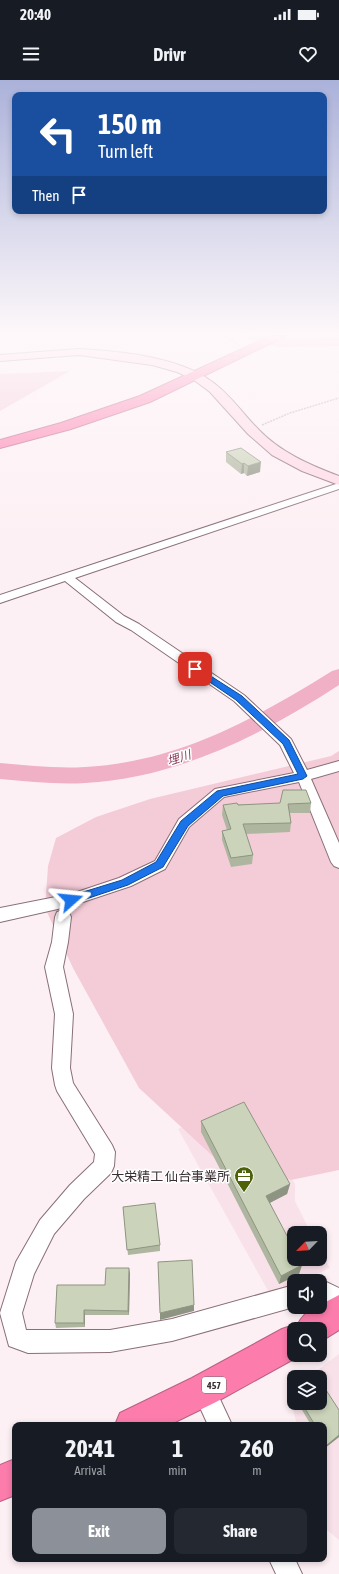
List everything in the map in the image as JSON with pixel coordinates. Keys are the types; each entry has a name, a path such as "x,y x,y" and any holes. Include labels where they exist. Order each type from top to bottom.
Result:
{"highway":[{"path":"0,436 113,402"},
{"path":"0,444 109,412 137,402"},
{"path":"322,1322 339,1311"},
{"name":"457","path":"138,1422 204,1390 287,1345"},
{"path":"0,1483 12,1478"}],"street":[{"path":"226,402 250,429 274,450 292,460 339,481"},
{"path":"0,599 339,486"},
{"path":"67,577 120,619 135,627 239,698 286,742 303,776 339,862"},
{"path":"0,915 71,900 125,882 160,865 184,823 220,793 303,776 339,766"},
{"path":"63,917 60,942 54,967 64,1014 61,1068 64,1085 105,1152 104,1166 77,1192 47,1227 24,1270 11,1313 17,1338 28,1342 110,1342 172,1330 287,1298"},
{"path":"327,1294 339,1300"},
{"path":"204,1390 219,1422"},
{"path":"283,1562 289,1574"}],"path":[{"path":"250,429 290,413 327,402"}],"shaded area":[{"path":"0,402 16,402 0,411"},
{"path":"339,751 339,1170 291,1180 218,1161 139,1088 73,968 45,908 48,866 56,838 96,817 150,799 331,756"},
{"path":"244,1100 295,1184 295,1201 308,1226 287,1226 287,1266 327,1266 327,1263 330,1268 317,1274 287,1274 287,1288 271,1296 178,1129"},
{"path":"339,1354 339,1540 327,1530 327,1422 296,1422 293,1410 327,1410 327,1370 318,1370"}],"building":[{"path":"241,448 261,462 248,466 244,463 242,464 226,452"},
{"path":"283,790 306,790 311,803 288,804 291,823 243,824 253,855 231,858 222,831 231,829 223,805 237,803 238,805 280,803"},
{"path":"244,1102 290,1184 266,1196 287,1236 287,1266 300,1266 281,1276 201,1121"},
{"path":"155,1203 160,1245 127,1250 123,1207"},
{"path":"192,1260 194,1305 160,1313 158,1262"},
{"path":"106,1268 129,1268 128,1311 84,1310 84,1323 55,1323 57,1285 105,1285"},
{"path":"327,1392 339,1410 339,1435 327,1445 327,1422 313,1422 306,1410 327,1410"}],"waterway":[{"name":"埋川","path":"0,771 53,775 85,775 120,772 154,765 218,743 250,728 280,712 339,676"}],"place":[{"name":"大栄精工 仙台事業所","path":"244,1193"}],"route":[{"path":"71,900 125,882 160,865 184,823 220,793 303,776 286,742 239,698 195,669"}]}
